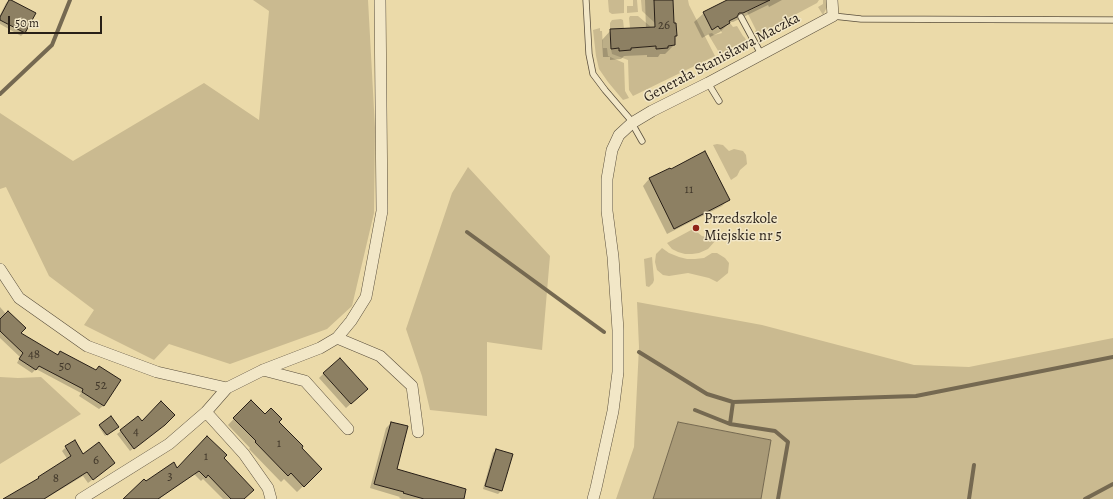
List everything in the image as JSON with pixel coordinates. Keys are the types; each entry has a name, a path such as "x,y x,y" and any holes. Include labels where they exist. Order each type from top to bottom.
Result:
{"street":[{"path":"81,499 169,444 206,412 227,388 263,370 320,348 337,338 351,321 366,297 382,211 380,0"},
{"path":"832,0 833,16"},
{"name":"Generała Stanisława Maczka","path":"593,499 613,411 618,372 618,330 613,257 607,211 607,179 612,150 619,135 632,123 652,111 833,16"},
{"path":"0,269 19,298 87,346 157,372 227,388"},
{"path":"337,338 380,356 412,386 418,432"},
{"path":"263,370 305,381 348,428"},
{"path":"206,412 244,454 268,488 271,499"}],"lane":[{"path":"586,0 589,54 594,74 605,90 629,118 642,141"},
{"path":"833,16 861,19 1113,20"},
{"path":"741,17 761,54"},
{"path":"708,82 719,101"}],"shaded area":[{"path":"253,0 368,0 375,128 374,213 352,306 327,329 230,364 169,344 154,360 84,325 94,310 49,276 6,187 0,189 0,113 73,161 204,83 259,120 269,11"},
{"path":"608,0 624,0 624,13 612,14 609,12"},
{"path":"633,0 637,0 638,12 627,13 627,6 633,6"},
{"path":"641,0 654,0 655,23 642,11"},
{"path":"673,0 688,0 689,5 715,56 633,96 629,90 628,60 612,54 611,49 619,48 619,51 631,50 631,48 675,45 675,36 677,36 676,23 674,23"},
{"path":"770,0 819,0 817,3 757,35 747,12"},
{"path":"823,0 828,0 828,5 823,15 818,7 823,4"},
{"path":"630,16 638,16 651,27 630,28"},
{"path":"612,20 623,20 624,29 610,29 610,23"},
{"path":"730,23 733,27 737,26 746,40 720,54 708,34 712,33 714,35 722,33 720,29"},
{"path":"600,28 600,31 602,31 603,48 607,48 608,56 624,63 625,91 629,98 623,100 599,69 593,30"},
{"path":"713,145 723,145 729,151 734,149 743,151 746,155 747,164 740,170 737,176 731,180"},
{"path":"468,167 550,256 542,350 487,342 487,416 430,410 422,376 406,329 452,193"},
{"path":"693,229 702,236 716,240 708,249 692,254 678,252 672,249 667,243"},
{"path":"662,248 669,253 687,259 704,258 712,253 717,253 725,258 729,263 728,273 717,282 709,278 688,273 669,276 663,275 657,270 655,262 656,254"},
{"path":"652,257 654,280 649,287 646,286 644,259"},
{"path":"637,302 762,325 914,365 969,367 1113,338 1113,499 761,499 771,440 678,422 653,499 616,499 634,447 639,347"},
{"path":"0,377 41,377 81,414 0,464"},
{"path":"678,422 771,440 761,499 653,499"}],"building":[{"path":"9,0 36,13 25,33 0,20 0,17"},
{"path":"654,0 673,0 674,23 676,23 677,36 675,36 675,45 668,46 668,48 656,49 656,46 631,48 631,50 619,51 619,48 611,49 610,29 655,27"},
{"path":"727,0 770,0 743,13 739,13 737,17 729,21 730,23 720,29 718,26 712,30 703,12"},
{"name":"Przedszkole Miejskie nr 5","path":"705,151 730,200 674,229 649,178 670,168 671,169"},
{"path":"8,311 26,328 21,333 58,355 60,351 96,370 99,366 121,380 104,406 82,392 83,389 39,366 36,370 19,359 23,353 0,331 0,319"},
{"path":"340,358 368,389 351,404 323,373"},
{"path":"251,400 265,414 271,408 282,419 279,422 303,446 302,448 322,469 304,487 291,473 288,476 233,418"},
{"path":"161,401 175,415 165,425 134,449 120,430 138,416 142,421"},
{"path":"111,416 119,427 107,435 99,425"},
{"path":"391,422 408,426 397,469 466,489 464,499 424,499 374,484"},
{"path":"207,436 227,455 224,458 254,490 244,499 231,499 208,475 206,478 199,471 158,499 123,499 144,479 146,481 174,462 177,468"},
{"path":"75,440 83,454 99,442 115,463 93,480 87,472 44,499 3,499 39,478 38,477 71,456 65,446"},
{"path":"496,449 513,454 502,491 485,486"}],"waterway":[{"path":"0,94 52,45 70,0"},
{"path":"467,232 604,332"},
{"path":"639,352 707,394 733,402 916,396 1113,357"},
{"path":"730,424 733,402"},
{"path":"695,410 730,424 775,431 788,442 778,499"},
{"path":"969,499 974,465"},
{"path":"1085,499 1113,484"}],"place":[{"name":"Przedszkole Miejskie nr 5","path":"696,228"}]}
